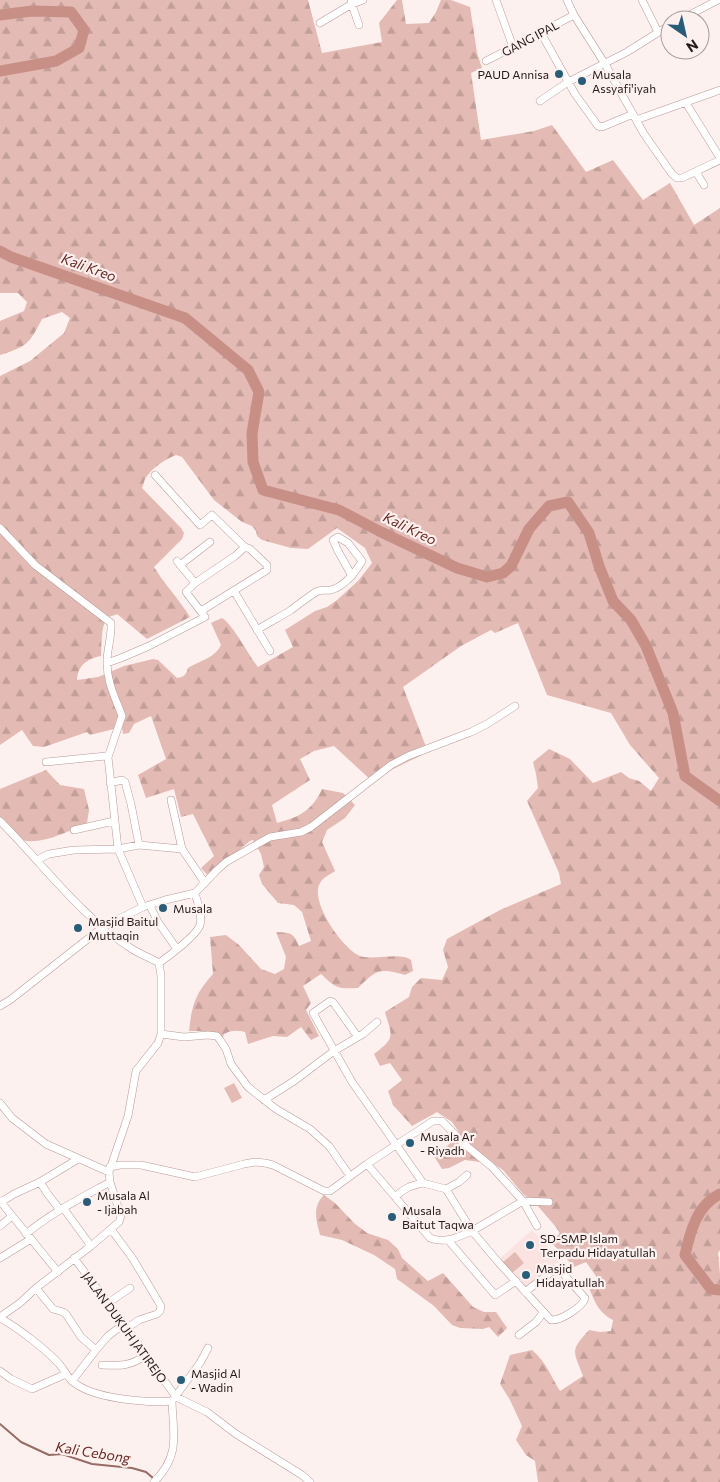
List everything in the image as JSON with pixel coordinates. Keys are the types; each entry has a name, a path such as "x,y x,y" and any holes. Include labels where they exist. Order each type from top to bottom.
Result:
{"street":[{"path":"320,23 351,2 363,0"},
{"path":"496,0 514,48"},
{"path":"567,0 635,117 672,174 678,178 696,172 720,159 686,103"},
{"path":"540,102 568,82 627,52 658,32 642,0"},
{"path":"699,10 716,1 720,8"},
{"path":"351,2 359,25"},
{"name":"GANG IPAL","path":"486,61 574,15"},
{"path":"541,33 575,94 598,126 602,127 654,113 720,90"},
{"path":"696,172 704,185"},
{"path":"155,475 200,525 212,515 245,547 267,564 266,570 201,611"},
{"path":"0,528 35,565 111,623 107,663 111,692 122,716 108,757 118,849 147,906 177,949"},
{"path":"257,630 319,590 337,588 352,576 362,562 348,543 338,537 333,540 335,546 352,576"},
{"path":"195,583 178,563 210,542"},
{"path":"107,663 149,646 203,619 205,617 186,590 245,547"},
{"path":"234,590 270,651"},
{"path":"0,1006 103,927 147,906 195,893 226,862 270,837 301,832 311,827 391,765 408,756 471,732 515,706"},
{"path":"46,762 101,756 108,757"},
{"path":"110,783 122,780 125,782 139,845"},
{"path":"171,800 182,848 205,883"},
{"path":"0,821 56,882 103,927 132,949 159,963"},
{"path":"74,830 114,821"},
{"path":"37,860 49,854 74,850 118,849 139,845 182,848"},
{"path":"159,963 200,927 201,919 195,893"},
{"path":"109,1170 128,1116 136,1071 158,1043 162,1034 159,963"},
{"path":"358,1037 333,1002 330,1001 312,1015 352,1082 423,1183"},
{"path":"264,1100 294,1081 334,1051 358,1037 377,1022"},
{"path":"162,1034 184,1037 216,1036 226,1050 231,1064 248,1087 276,1109 310,1129 329,1146 350,1176"},
{"path":"0,1103 12,1118 46,1144 78,1159 109,1170 120,1165 141,1165 195,1177 244,1164 265,1162 326,1192 433,1121 442,1121 464,1144 492,1168 523,1201 536,1226"},
{"path":"58,1272 0,1202 40,1182 78,1159"},
{"path":"367,1164 430,1238 441,1241 472,1231 523,1201 549,1202"},
{"name":"JALAN DUKUH JATIREJO","path":"109,1170 110,1182 121,1216 119,1222 20,1303 0,1317 34,1342 59,1364 72,1381 86,1389 110,1397 132,1400 174,1399 207,1412 236,1434 302,1475 310,1482"},
{"path":"395,1198 403,1189 423,1183 446,1189 467,1175"},
{"path":"40,1182 91,1246"},
{"path":"0,1258 28,1237 39,1223 110,1182"},
{"path":"446,1189 472,1231 543,1313 551,1320 558,1320 582,1305 585,1298 559,1269 555,1269 525,1292"},
{"path":"0,1226 12,1216"},
{"path":"72,1381 108,1336 125,1326 157,1314 160,1311 161,1306 133,1259 111,1228"},
{"path":"448,1240 495,1296 516,1281"},
{"name":"JALAN DUKUH JATIREJO","path":"74,1258 146,1355 174,1399"},
{"path":"36,1288 53,1309 66,1314 81,1337 96,1350"},
{"path":"108,1303 130,1288"},
{"path":"519,1335 536,1322 543,1313"},
{"name":"JALAN DUKUH JATIREJO","path":"174,1399 200,1363 208,1348"},
{"path":"102,1365 128,1365 146,1355"},
{"path":"0,1371 32,1389 66,1374"},
{"path":"156,1480 172,1457 174,1446 174,1399"}],"shaded area":[{"name":"SD-SMP Islam Terpadu Hidayatullah","path":"532,1230 560,1260 525,1290 497,1261"}],"green space":[{"path":"0,0 308,0 322,53 382,42 379,23 397,0 402,0 406,24 429,23 441,0 451,0 470,7 477,53 482,68 471,73 481,140 534,131 552,125 586,172 613,160 643,200 670,183 694,225 720,208 720,1250 718,1253 720,1274 720,1482 538,1482 535,1461 526,1455 516,1440 522,1426 500,1384 510,1355 532,1350 545,1364 560,1391 583,1376 575,1356 576,1347 589,1330 611,1331 613,1320 600,1310 589,1288 598,1279 586,1262 574,1267 551,1242 560,1233 537,1205 523,1194 503,1170 494,1164 465,1160 449,1168 442,1169 434,1156 460,1134 452,1122 437,1112 412,1126 393,1105 388,1091 402,1080 390,1063 380,1066 374,1054 389,1040 390,1032 385,1012 409,997 412,987 421,978 442,980 448,967 443,950 447,939 500,910 561,884 559,873 527,801 538,788 533,762 549,749 570,759 593,783 621,772 629,778 639,781 651,791 659,778 630,745 611,713 547,695 518,623 495,633 491,630 461,646 403,687 428,752 389,771 373,782 334,746 314,751 300,759 310,780 272,805 277,823 304,812 314,803 322,789 343,793 355,805 345,818 327,830 322,842 335,871 321,881 318,891 319,901 329,923 351,950 363,957 406,957 411,960 413,971 405,975 389,971 379,972 358,988 337,987 321,974 303,986 311,1003 306,1010 319,1036 311,1040 301,1027 287,1037 273,1036 248,1044 245,1032 242,1031 224,1034 222,1040 215,1034 189,1031 195,1000 213,974 210,937 226,935 239,945 261,969 275,974 284,969 286,957 276,932 291,934 299,946 311,941 302,912 294,905 278,903 262,884 259,875 264,867 261,854 253,840 208,876 201,868 214,856 193,814 181,817 174,789 146,798 138,775 166,759 151,716 134,724 129,733 123,734 122,727 90,735 87,732 44,747 33,746 22,730 0,745 0,376 30,361 64,333 70,318 62,312 42,319 27,343 0,355 0,321 24,311 27,302 18,293 0,293","holes":["176,455 182,457 214,500 242,522 252,526 257,536 262,540 291,548 308,549 337,528 365,548 372,563 358,581 337,600 285,630 293,647 258,667 231,626 222,618 211,623 221,645 211,656 188,668 181,677 177,678 158,660 153,659 124,666 98,677 77,680 81,667 91,659 101,656 104,624 110,617 117,614 147,639 190,617 154,567 182,539 184,533 142,488 146,477 156,466"]},
{"path":"46,770 60,785 84,789 89,810 87,823 44,840 27,841 16,838 0,820 0,789"},
{"path":"234,1083 242,1098 232,1103 224,1088"},
{"path":"324,1195 367,1233 388,1240 398,1249 402,1258 428,1281 443,1273 473,1307 484,1312 496,1312 507,1328 498,1337 489,1327 483,1329 460,1328 452,1325 434,1306 397,1279 395,1269 374,1255 342,1240 320,1235 316,1219 316,1209"},
{"path":"515,1252 524,1263 512,1273 503,1262"}],"waterway":[{"name":"Kali Kreo","path":"0,15 32,11 71,12 84,30 79,48 56,61 0,71"},
{"name":"Kali Kreo","path":"0,251 11,257 185,318 248,370 259,392 252,433 253,462 263,490 339,510 457,568 487,577 503,573 511,566 529,529 549,506 568,502 589,533 599,566 613,601 631,620 646,646 673,713 685,776 720,801"},
{"name":"Kali Kreo","path":"720,1194 712,1199 700,1212 692,1228 685,1255 711,1289 720,1290"},
{"name":"Kali Cebong","path":"0,1424 21,1442 49,1455 62,1454 92,1464 132,1468 146,1472 153,1478"}],"place":[{"name":"PAUD Annisa","path":"559,74"},
{"name":"Musala Assyafi'iyah","path":"582,81"},
{"name":"Musala","path":"163,908"},
{"name":"Masjid Baitul Muttaqin","path":"78,928"},
{"name":"Musala Ar - Riyadh","path":"410,1143"},
{"name":"Musala Al - Ijabah","path":"87,1202"},
{"name":"Musala Baitut Taqwa","path":"392,1217"},
{"name":"SD-SMP Islam Terpadu Hidayatullah","path":"530,1245"},
{"name":"Masjid Hidayatullah","path":"526,1275"},
{"name":"Masjid Al - Wadin","path":"181,1380"}]}
